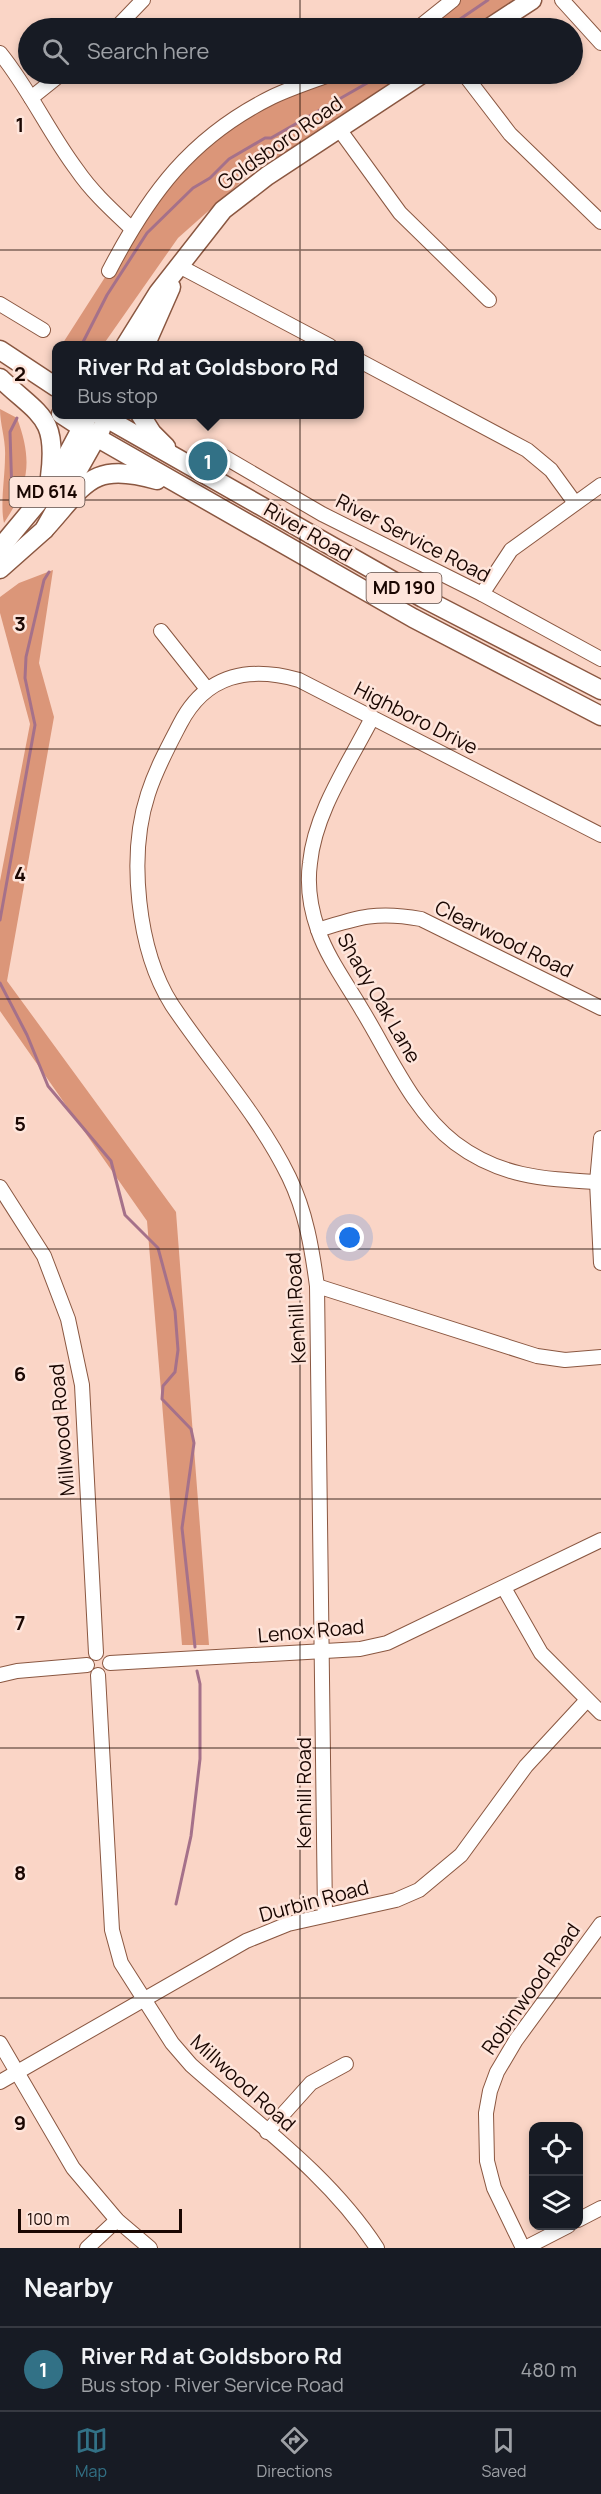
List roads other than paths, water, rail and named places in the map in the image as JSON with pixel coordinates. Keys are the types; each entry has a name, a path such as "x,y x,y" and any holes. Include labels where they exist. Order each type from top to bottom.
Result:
{"main road":[{"path":"504,18 532,0"},
{"name":"Goldsboro Road","path":"127,341 147,308 223,210 267,176 407,84"},
{"name":"Goldsboro Road","path":"148,341 179,266"},
{"path":"0,350 52,384"},
{"path":"19,362 52,372"},
{"path":"0,376 52,408"},
{"path":"0,376 34,407 50,431 54,444 49,489"},
{"path":"143,419 152,432 182,462"},
{"name":"MD 614","path":"0,548 49,489 97,421"},
{"name":"MD 614","path":"0,569 44,530 97,421"},
{"name":"River Road","path":"97,421 182,462 423,598 601,690"},
{"name":"River Road","path":"97,421 213,504 414,618 601,716"},
{"path":"44,530 88,481 110,472 130,472 165,482 213,504"}],"street":[{"path":"126,18 143,0"},
{"path":"430,18 453,0"},
{"path":"562,0 578,18"},
{"path":"583,23 601,43"},
{"path":"0,53 18,79"},
{"path":"21,84 76,170 99,198 131,228"},
{"path":"31,98 48,84"},
{"path":"109,271 131,228 168,177 218,130 272,97 306,84"},
{"path":"472,84 510,134 601,222"},
{"path":"339,129 400,213 489,300"},
{"path":"179,266 322,341"},
{"path":"0,304 43,330"},
{"path":"364,363 527,450 551,470 575,503"},
{"name":"River Service Road","path":"209,448 322,514 482,594 601,659"},
{"path":"482,594 511,550 601,485"},
{"path":"161,631 207,689"},
{"name":"Highboro Drive","path":"207,689 236,675 274,673 299,680 601,835"},
{"name":"Kenhill Road","path":"207,689 186,713 159,764 148,796 137,861 142,919 153,963 171,1002 270,1144 289,1178 311,1237 317,1286 325,1915"},
{"name":"Shady Oak Lane","path":"372,718 323,816 314,840 309,887 318,930 331,958 426,1114 455,1143 495,1166 522,1176 597,1182"},
{"name":"Clearwood Road","path":"318,930 370,914 396,914 421,919 601,1008"},
{"path":"601,1138 597,1182 601,1263"},
{"name":"Millwood Road","path":"0,1187 44,1256 68,1319 80,1374 96,1653"},
{"path":"317,1286 537,1356 565,1360 601,1357"},
{"name":"Lenox Road","path":"110,1663 323,1652 360,1649 387,1643 601,1540"},
{"path":"504,1588 541,1653 601,1713"},
{"path":"96,1653 104,1654 110,1663 105,1673 98,1675 89,1671 87,1665 88,1658 96,1653"},
{"path":"0,1675 17,1671 87,1665"},
{"name":"Millwood Road","path":"98,1675 112,1930 121,1963 142,1999 191,2065 326,2182 351,2210 377,2248"},
{"name":"Durbin Road","path":"0,2082 246,1941 288,1924 396,1900 418,1890 440,1875 461,1855 526,1766 587,1700"},
{"name":"Robinwood Road","path":"524,2248 494,2188 487,2161 486,2113 490,2091 497,2072 516,2040 601,1924"},
{"path":"0,2043 73,2168 117,2220 150,2248"},
{"path":"267,2132 311,2084 346,2064"},
{"path":"583,2218 601,2208"},
{"path":"87,2248 117,2220"},
{"path":"524,2248 560,2230"}],"waterway":[{"path":"462,18 488,0"},
{"path":"84,341 107,295 147,233 193,188 210,178 229,159 265,138 271,138 366,84"},
{"path":"12,496 10,432 17,418"},
{"path":"0,920 35,725 25,678 26,657 44,580 49,572"},
{"path":"0,983 27,1035 48,1086 111,1161 125,1215 158,1248 175,1311 178,1350 175,1372 163,1386 162,1399 191,1429 194,1443 182,1528 195,1647"},
{"path":"176,1904 191,1836 200,1759 200,1684 197,1671"}],"place":[{"name":"River Rd at Goldsboro Rd","path":"208,461"}]}
